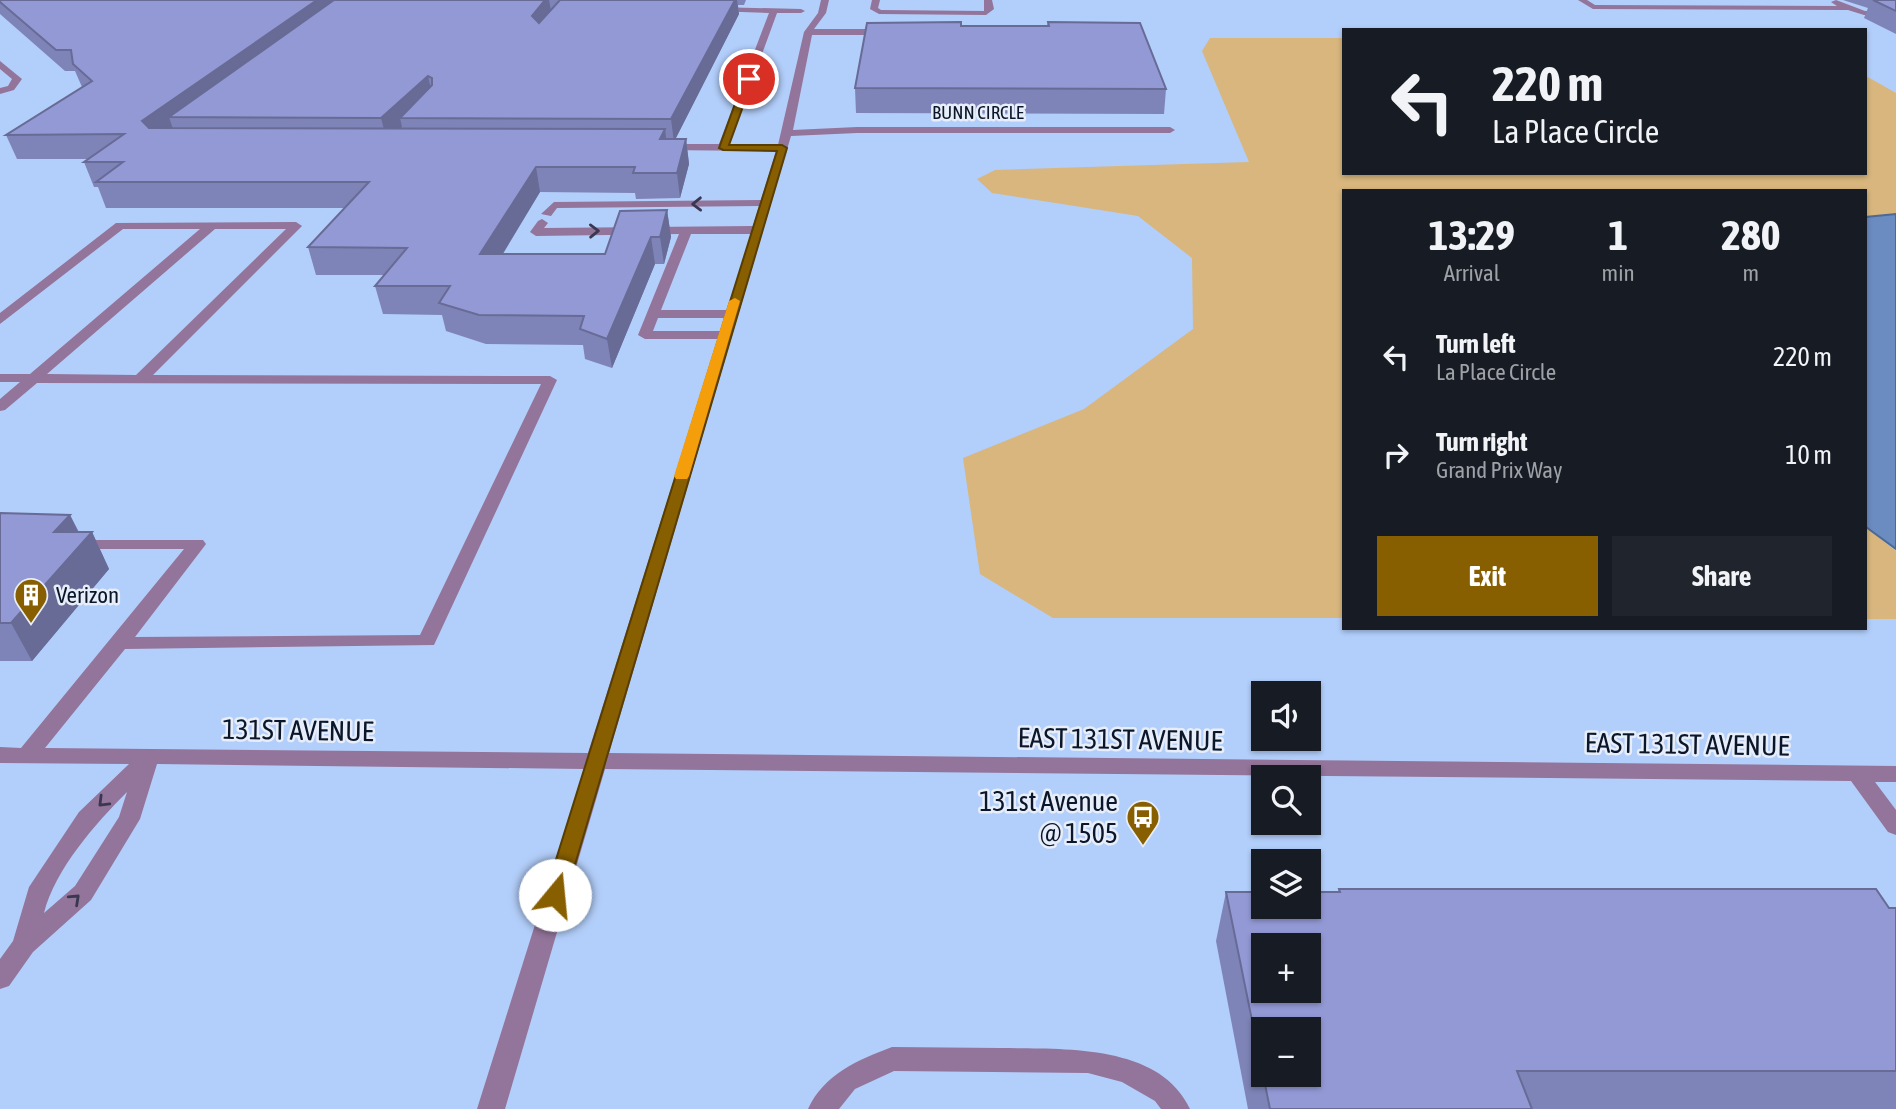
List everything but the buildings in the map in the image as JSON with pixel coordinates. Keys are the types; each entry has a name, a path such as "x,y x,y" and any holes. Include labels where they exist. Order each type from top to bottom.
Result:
{"street":[{"path":"804,0 801,11 808,29"},
{"path":"491,1109 730,314 785,140 808,29 822,13 825,0"},
{"path":"876,0 874,9 878,12 972,13 986,13 989,9 988,0"},
{"path":"1583,0 1593,7 1845,8"},
{"path":"1830,0 1845,8 1864,13 1896,13"},
{"path":"702,8 801,11"},
{"path":"723,148 774,11"},
{"path":"808,29 905,32"},
{"path":"0,91 11,88 17,79 2,67"},
{"name":"BUNN CIRCLE","path":"654,148 723,148 857,130 1170,130"},
{"path":"757,230 536,232 554,205 765,203"},
{"path":"0,320 120,225 296,226 140,379"},
{"path":"0,407 211,226"},
{"path":"686,230 645,335 724,335"},
{"path":"653,314 730,314"},
{"path":"0,378 550,380 427,641 120,643"},
{"path":"27,755 120,643 197,544 52,543"},
{"name":"131ST AVENUE","path":"0,755 596,761"},
{"path":"24,945 37,894 87,818 149,757"},
{"path":"0,978 24,945 83,893 129,819 149,757"},
{"name":"EAST 131ST AVENUE","path":"596,761 1896,774"},
{"path":"1857,774 1896,826"},
{"path":"822,1109 846,1080 892,1059 1088,1061 1128,1072 1165,1092 1176,1109"}],"shaded area":[{"path":"1210,38 1342,38 1342,175 1867,175 1867,77 1896,93 1896,213 1867,217 1867,189 1342,189 1342,618 1053,618 980,574 963,458 1084,409 1193,329 1192,258 1138,216 992,193 977,179 995,170 1249,162 1202,51"},
{"path":"1867,528 1896,551 1896,619 1867,619"}],"water":[{"path":"1896,214 1896,549 1867,528 1867,217"}],"slow traffic":[{"path":"682,476 735,301"}],"place":[{"name":"Verizon","path":"31,625"},
{"name":"131st Avenue @ 1505","path":"1143,847"}],"route":[{"path":"555,895 782,148 723,148 749,79"}]}
